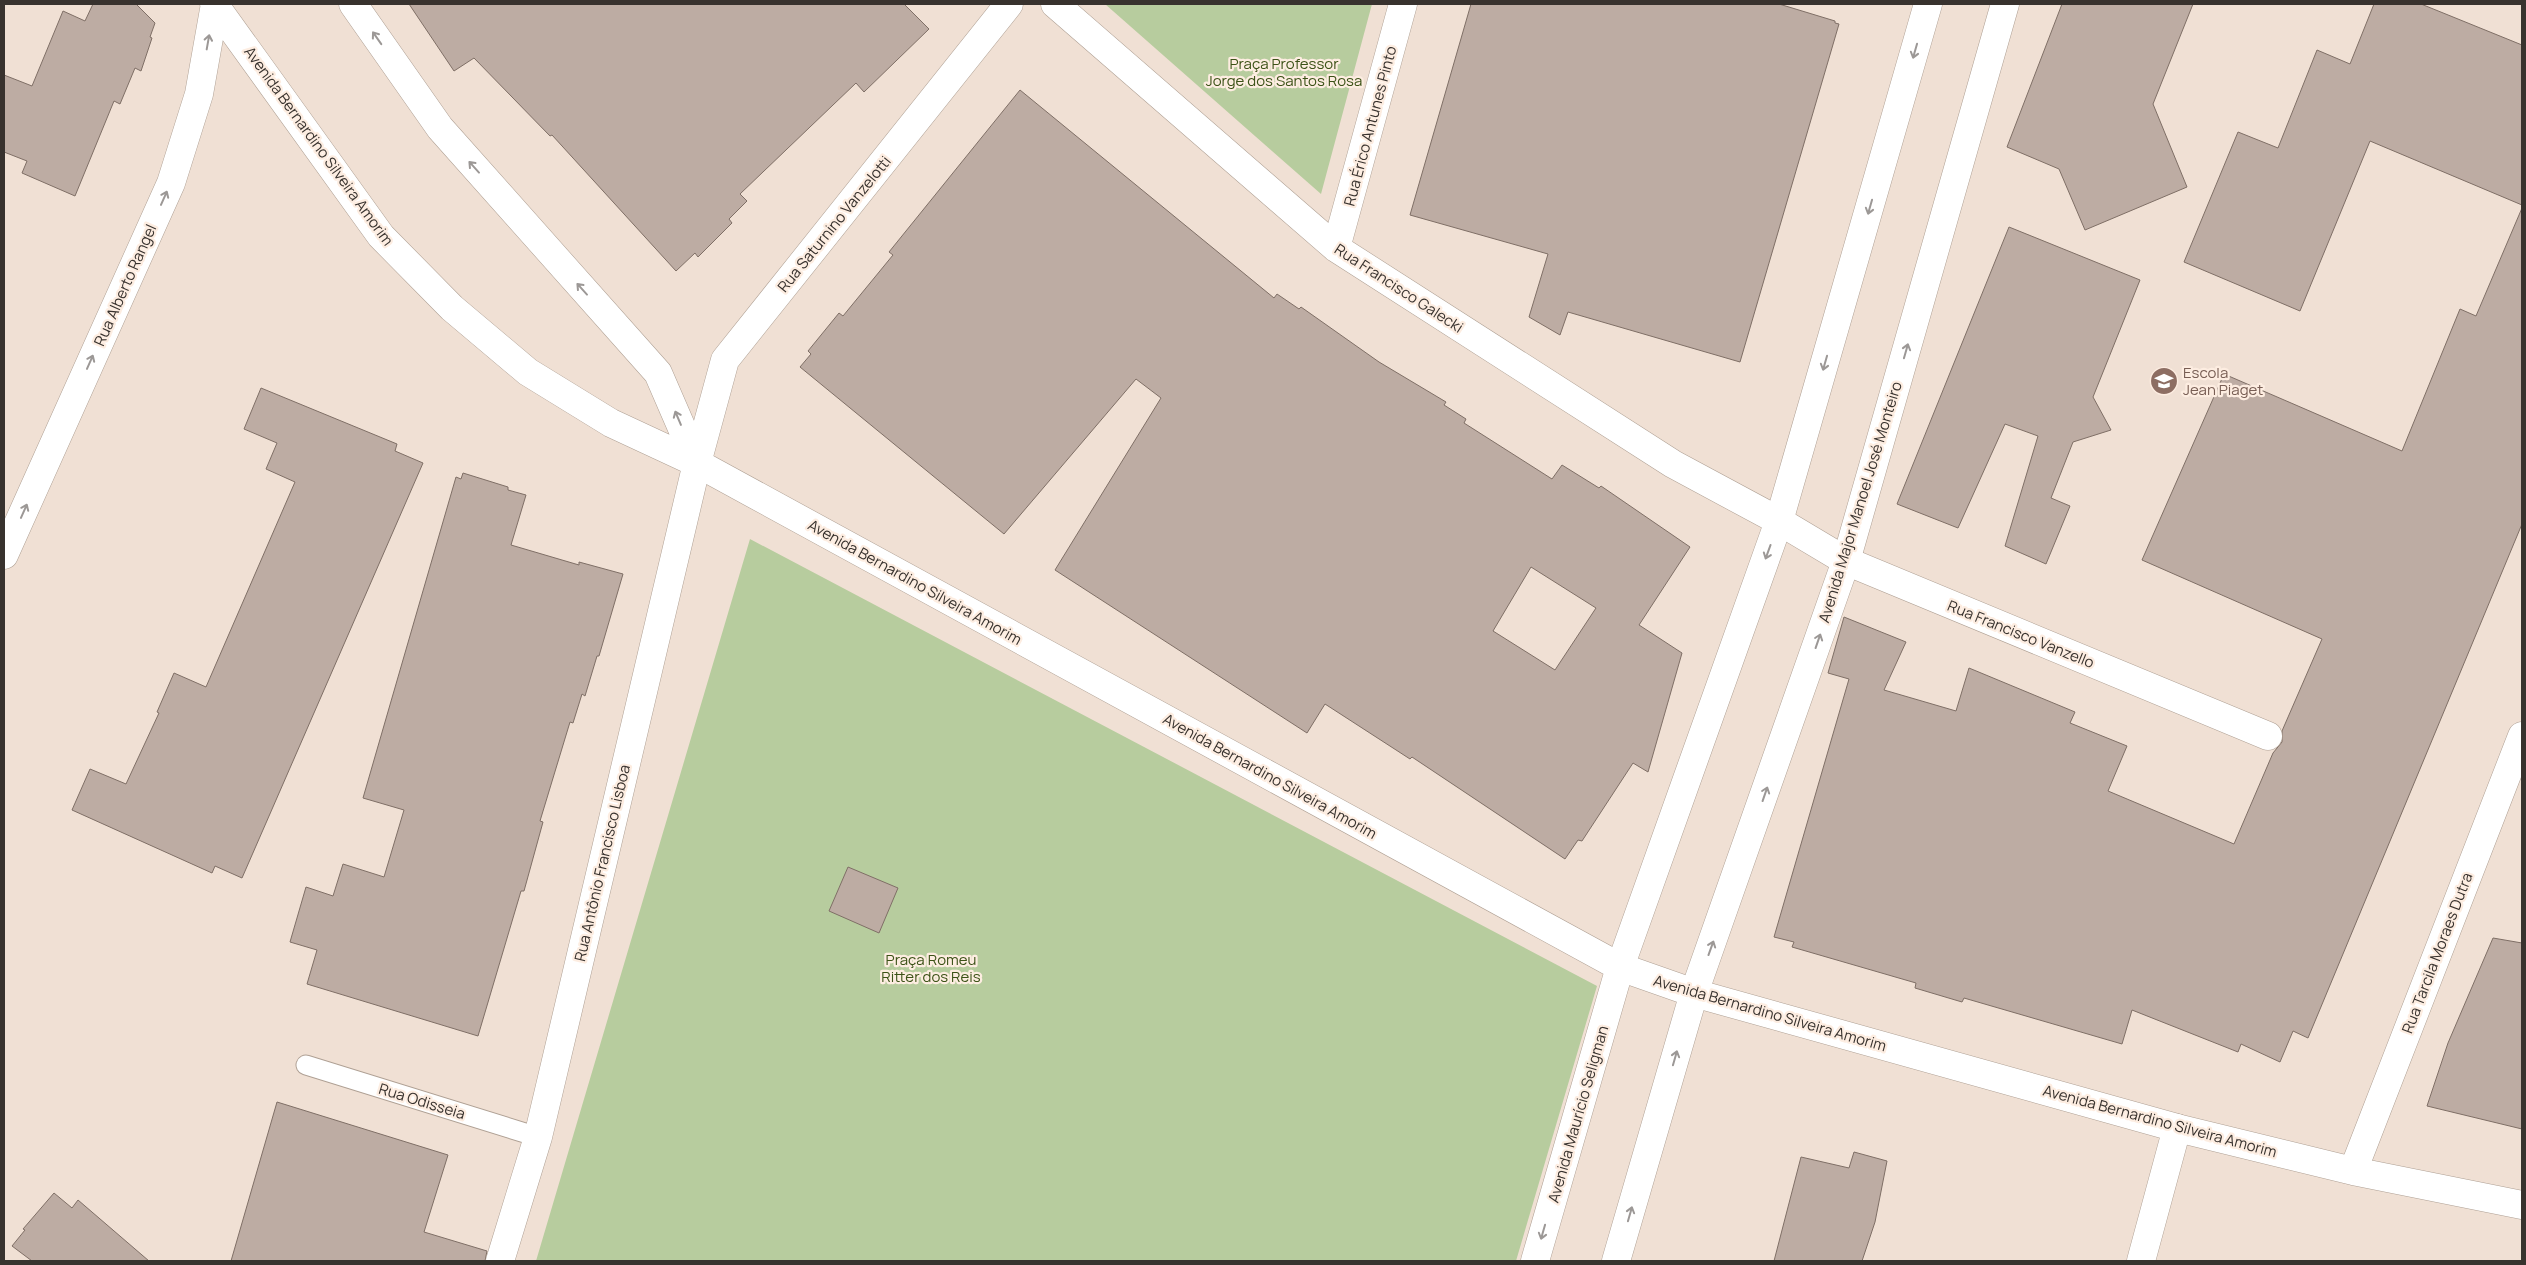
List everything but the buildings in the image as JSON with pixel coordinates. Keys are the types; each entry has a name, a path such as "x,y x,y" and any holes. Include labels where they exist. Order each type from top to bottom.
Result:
{"street":[{"name":"Avenida Bernardino Silveira Amorim","path":"215,4 381,236 452,308 528,372 611,423 697,463 1620,967 1694,993 2177,1128 2353,1171 2522,1205"},
{"name":"Rua Alberto Rangel","path":"4,555 171,183 199,94 215,4"},
{"path":"353,4 440,128 658,373 697,463"},
{"name":"Rua Saturnino Vanzelotti","path":"697,463 725,360 1009,4"},
{"name":"Rua Francisco Galecki","path":"1056,4 1336,248 1673,464 1779,521"},
{"name":"Rua Érico Antunes Pinto","path":"1336,248 1403,4"},
{"path":"1620,967 1779,521 1928,4"},
{"name":"Avenida Major Manoel José Monteiro","path":"1694,993 1846,562 2005,4"},
{"name":"Rua Antônio Francisco Lisboa","path":"500,1261 538,1136 697,463"},
{"name":"Rua Francisco Vanzello","path":"1779,521 1846,562 2268,736"},
{"name":"Rua Tarcila Moraes Dutra","path":"2353,1171 2517,763 2522,736"},
{"name":"Avenida Maurício Seligman","path":"1535,1261 1620,967"},
{"path":"1616,1261 1694,993"},
{"path":"2141,1261 2177,1128"}],"lane":[{"name":"Rua Odisseia","path":"306,1065 538,1136"}],"green space":[{"name":"Praça Professor Jorge dos Santos Rosa","path":"1105,4 1372,4 1321,194"},
{"name":"Praça Romeu Ritter dos Reis","path":"750,539 1597,986 1516,1261 536,1261"}],"place":[{"name":"Escola Jean Piaget","path":"2164,381"}]}
